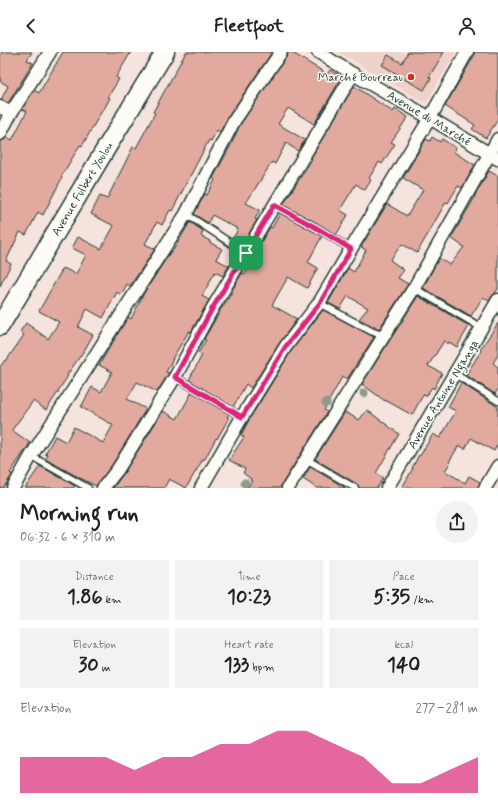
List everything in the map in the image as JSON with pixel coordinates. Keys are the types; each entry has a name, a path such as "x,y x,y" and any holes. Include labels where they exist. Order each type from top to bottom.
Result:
{"main road":[{"name":"Avenue Fulbert Youlou","path":"0,326 165,52"}],"street":[{"path":"0,134 50,52"},
{"path":"13,488 30,456 186,214 234,121 280,52"},
{"name":"Avenue du Marché","path":"318,52 493,157"},
{"path":"201,488 242,417 286,346 320,303 430,118 467,52"},
{"path":"103,488 118,468 175,377 212,309 353,74"},
{"path":"0,107 11,114"},
{"path":"288,488 414,288 493,157 498,139"},
{"name":"Avenue Antoine Nganga","path":"387,488 498,300"},
{"path":"485,488 498,466"}],"lane":[{"path":"274,205 315,227 351,249"},
{"path":"186,214 246,253"},
{"path":"414,288 482,328"},
{"path":"320,303 384,336"},
{"path":"455,374 498,401"},
{"path":"175,377 242,417"},
{"path":"30,456 88,488"},
{"path":"306,459 355,488"}],"shaded area":[{"name":"Marché Bourreau","path":"338,52 456,52 426,103"}],"building":[{"path":"2,52 32,52 27,60 33,63 8,103 1,100 8,86 0,81 0,56"},
{"path":"63,52 131,52 116,77 119,79 108,97 110,98 82,146 80,145 61,177 62,178 43,215 38,212 26,235 20,232 6,261 11,264 0,286 0,141 7,137 12,140 27,111 22,109 34,90 39,93"},
{"path":"186,52 272,52 228,117 220,132 217,130 211,141 209,140 172,211 170,210 162,225 157,222 145,244 155,249 130,286 127,284 121,295 117,292 103,318 87,309 78,327 93,335 46,410 33,401 12,430 30,443 10,473 12,474 11,477 3,488 0,488 0,367 24,335 20,332 26,323 48,339 59,322 39,311 63,268 76,274 86,255 72,248 78,237 101,249 114,226 91,214 100,196 107,199 133,147 136,148 155,113 153,112"},
{"path":"288,52 291,52 327,74 330,70 342,77 314,124 288,108 278,124 305,140 298,151 286,143 275,164 272,162 246,203 260,210 255,219 257,220 244,242 234,237 238,229 212,215 208,223 194,214 215,180 213,178 240,125 287,56"},
{"path":"408,52 444,52 429,77 431,78 424,90 382,65 388,55 402,63"},
{"path":"474,52 498,52 498,119 486,138 472,129 475,125 445,106 474,56"},
{"path":"354,86 393,112 395,109 408,117 391,142 395,144 382,164 379,162 369,178 371,180 365,190 356,184 340,210 348,215 336,235 283,205 312,159 311,158"},
{"path":"432,137 440,142 442,139 456,148 454,152 475,165 462,188 458,186 448,203 446,202 417,253 402,244 390,260 404,270 398,278 408,284 379,329 359,319 368,308 348,296 340,309 328,303 348,268 354,272 366,250 361,247 387,204 407,216 423,190 403,178 426,139 430,141"},
{"path":"489,171 498,176 498,289 489,301 483,297 471,316 423,288 439,258 450,265 464,247 451,238"},
{"path":"280,213 322,236 308,262 318,268 307,288 288,277 272,305 297,319 280,342 251,388 246,384 233,407 189,380 202,355 198,353 206,340 204,339 242,273 245,274 258,250 257,249 270,227 272,228"},
{"path":"190,222 203,231 201,236 222,249 216,259 229,266 223,276 215,272 202,296 209,300 191,332 189,331 172,359 166,372 169,373 157,392 137,382 127,399 146,409 112,465 96,486 45,459 48,455 45,454 55,436 66,442 74,427 103,443 113,425 81,407 92,387 101,392 112,372 99,365 128,317 131,319 144,293 171,251 172,252"},
{"path":"418,296 469,326 457,347 444,341 428,366 442,373 434,389 432,387 426,396 423,395 412,415 385,401 362,384"},
{"path":"323,310 374,337 347,379 342,377 324,410 327,412 280,488 247,488 252,481 243,473 245,469 229,460 244,437 241,435 250,418 292,350"},
{"path":"498,323 498,355 493,363 498,367 498,389 495,394 466,375"},
{"path":"461,383 498,407 498,443 494,451 471,438 465,449 459,445 445,471 465,483 469,476 480,482 478,488 402,488 419,455 420,456 433,434 440,438 456,411 448,407"},
{"path":"192,392 229,414 227,417 229,418 186,488 169,479 164,488 113,488 163,411 177,419"},
{"path":"367,410 399,434 376,473 383,478 377,488 359,488 357,484 315,459 345,412 359,420"},
{"path":"40,466 75,486 73,488 25,488"},
{"path":"310,467 346,488 317,488 303,479"}],"place":[{"name":"Marché Bourreau","path":"411,77"}],"route":[{"path":"274,205 315,227 351,249 320,303 286,346 242,417 175,377 212,309 246,253 274,205"}]}
